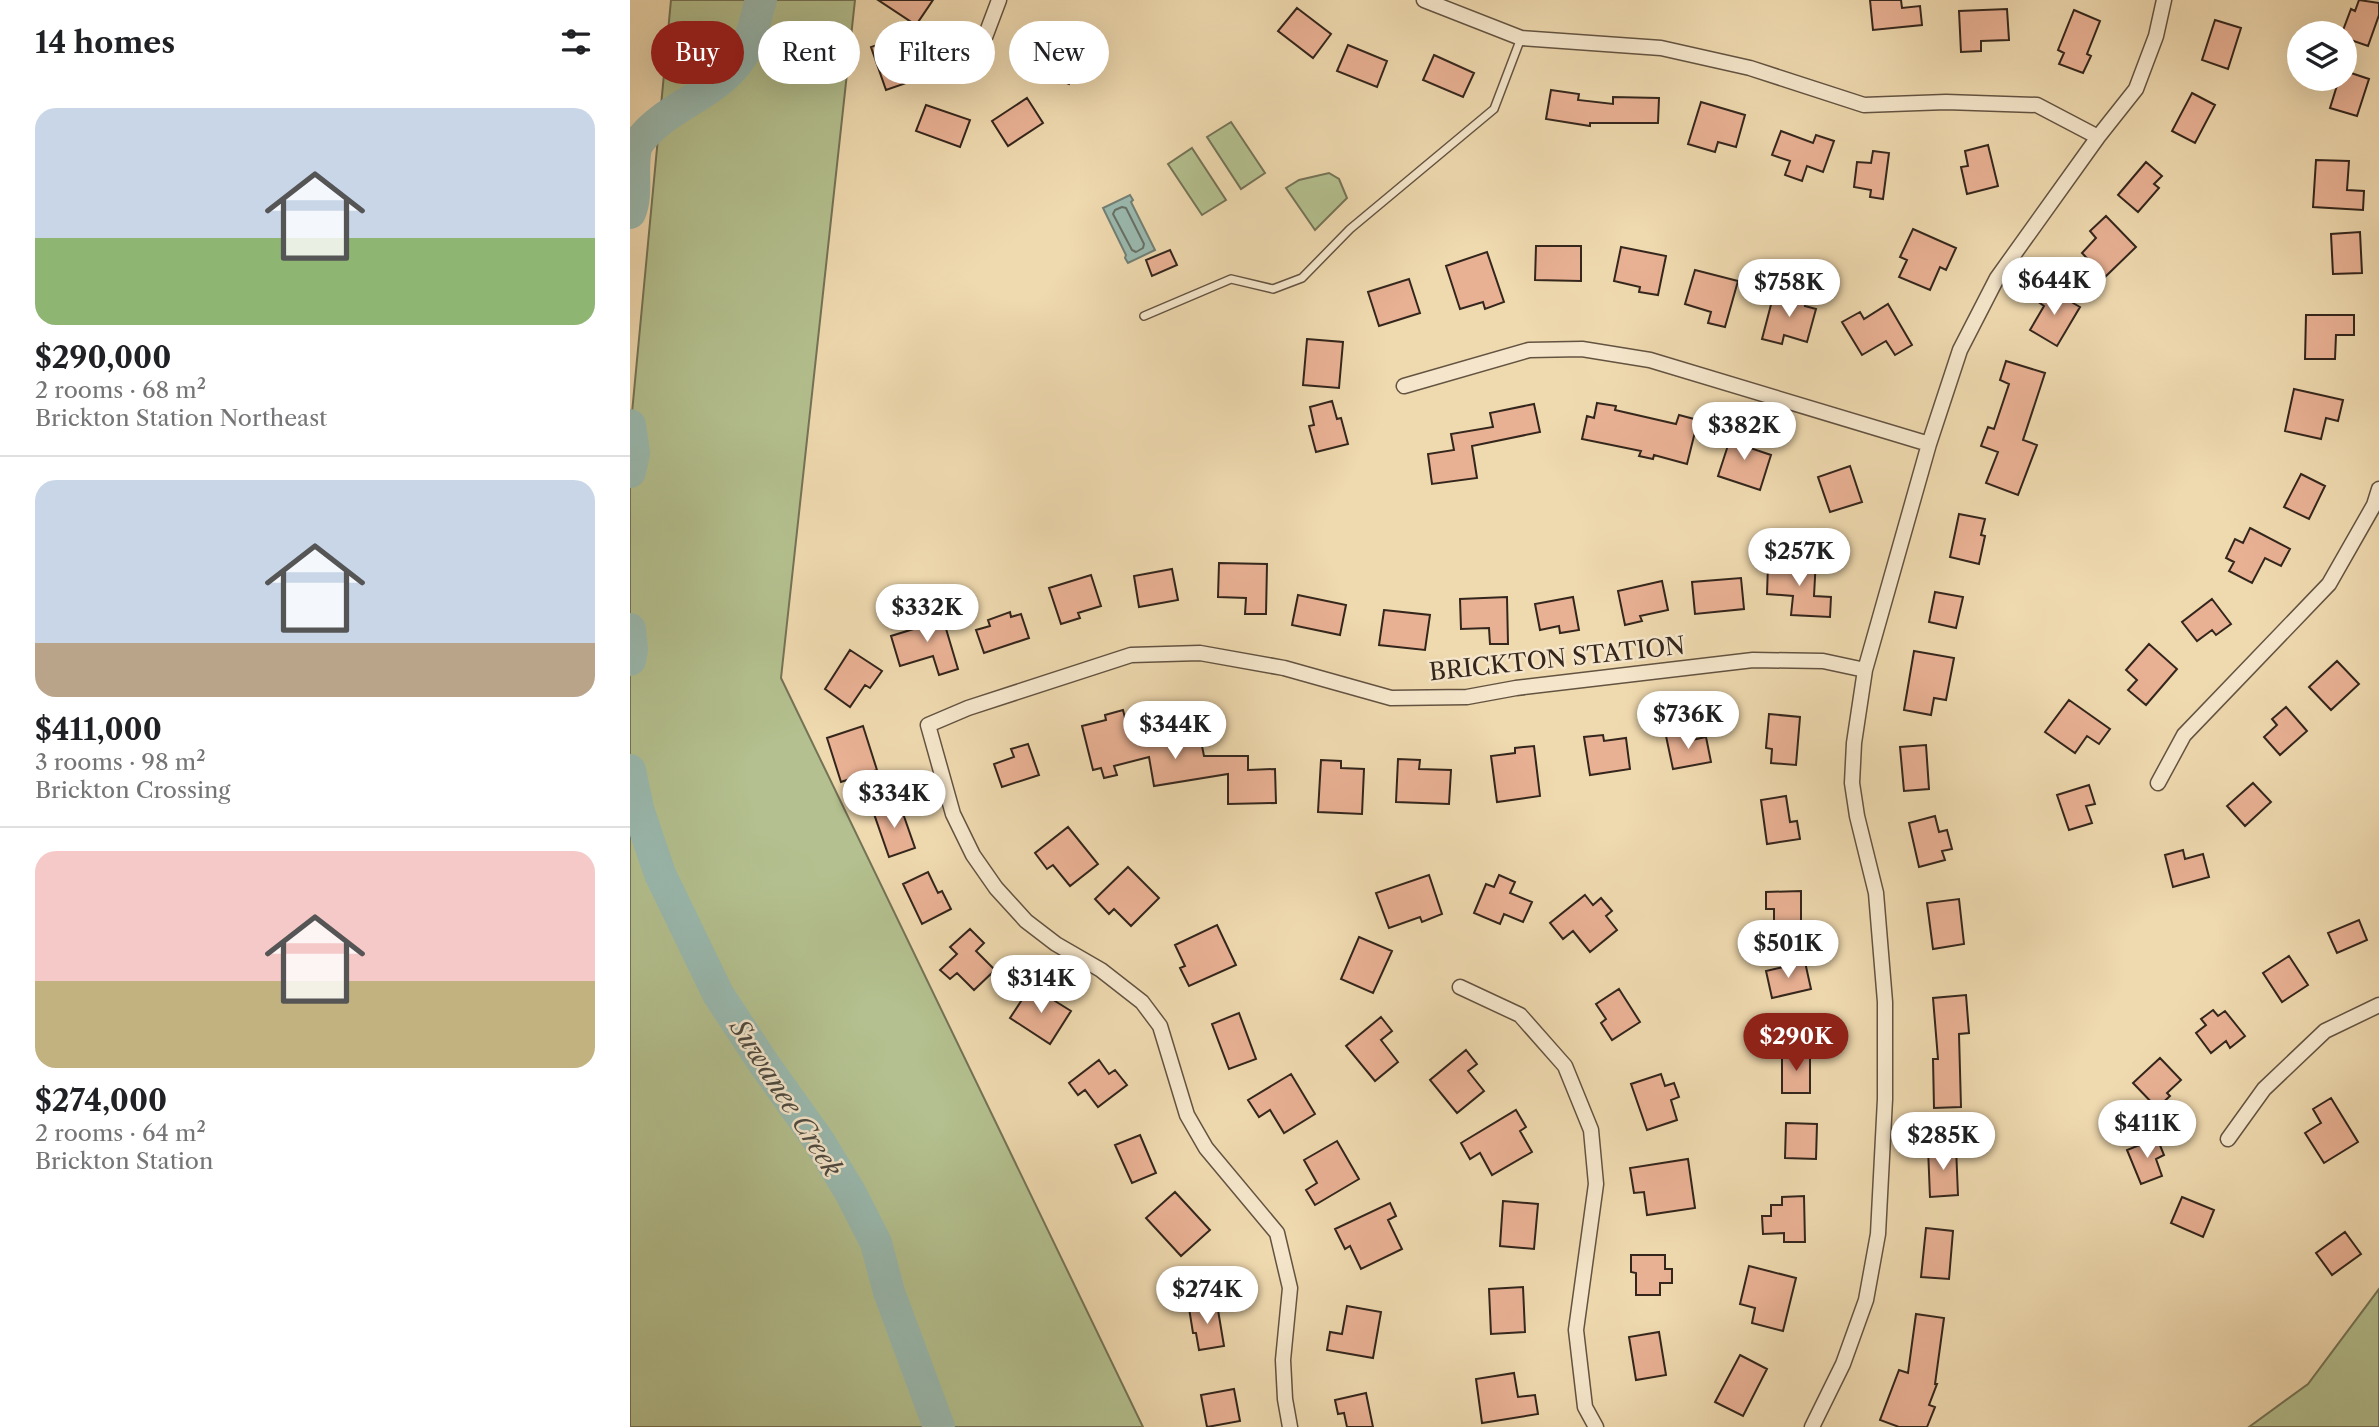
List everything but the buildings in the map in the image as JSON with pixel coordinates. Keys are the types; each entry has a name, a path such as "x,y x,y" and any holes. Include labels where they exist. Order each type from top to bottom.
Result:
{"street":[{"path":"991,21 999,0"},
{"path":"1424,0 1521,38 1661,48 1750,68 1864,105 1946,102 2037,105 2098,137"},
{"path":"1812,1427 1843,1364 1866,1300 1878,1234 1885,1099 1885,1002 1876,893 1857,816 1852,783 1853,744 1865,670 1928,443 1960,350 1997,278 2098,137 2136,89 2156,36 2164,0"},
{"path":"1404,386 1529,350 1582,349 1650,360 1928,443"},
{"path":"2158,783 2184,735 2329,584 2374,505 2379,489"},
{"name":"BRICKTON STATION","path":"1290,1427 1284,1399 1283,1360 1290,1288 1278,1234 1206,1148 1187,1115 1160,1026 1142,1002 1101,970 1056,944 1026,921 996,888 973,855 953,814 928,725 968,708 1130,655 1200,653 1284,668 1391,698 1467,696 1753,660 1823,661 1865,670"},
{"path":"1460,987 1520,1015 1565,1066 1591,1130 1596,1184 1576,1331 1585,1407 1596,1427"},
{"path":"2228,1139 2264,1089 2325,1031 2379,1005"}],"lane":[{"path":"1144,316 1231,279 1273,289 1302,278 1350,229 1494,109 1521,38"}],"green space":[{"path":"671,0 855,0 853,21 758,21 758,84 846,84 781,678 1143,1427 630,1427 630,434 663,84 744,84 744,21 669,21"},
{"path":"1231,122 1265,173 1241,189 1207,137"},
{"path":"1192,148 1226,200 1202,215 1168,164"},
{"path":"1329,173 1339,179 1347,198 1315,230 1286,188 1299,180"},
{"path":"2379,1289 2379,1427 2249,1427 2308,1384"}],"water":[{"path":"1130,195 1155,250 1128,263 1103,208"}],"waterway":[{"name":"Suwanee Creek","path":"630,213 634,196 637,145 648,131 708,90 735,66 747,46 761,0"},
{"name":"Suwanee Creek","path":"630,425 634,453 630,472"},
{"name":"Suwanee Creek","path":"630,629 630,660"},
{"name":"Suwanee Creek","path":"630,770 638,809 660,874 718,994 819,1141 850,1192 876,1243 889,1292 939,1427"}]}
